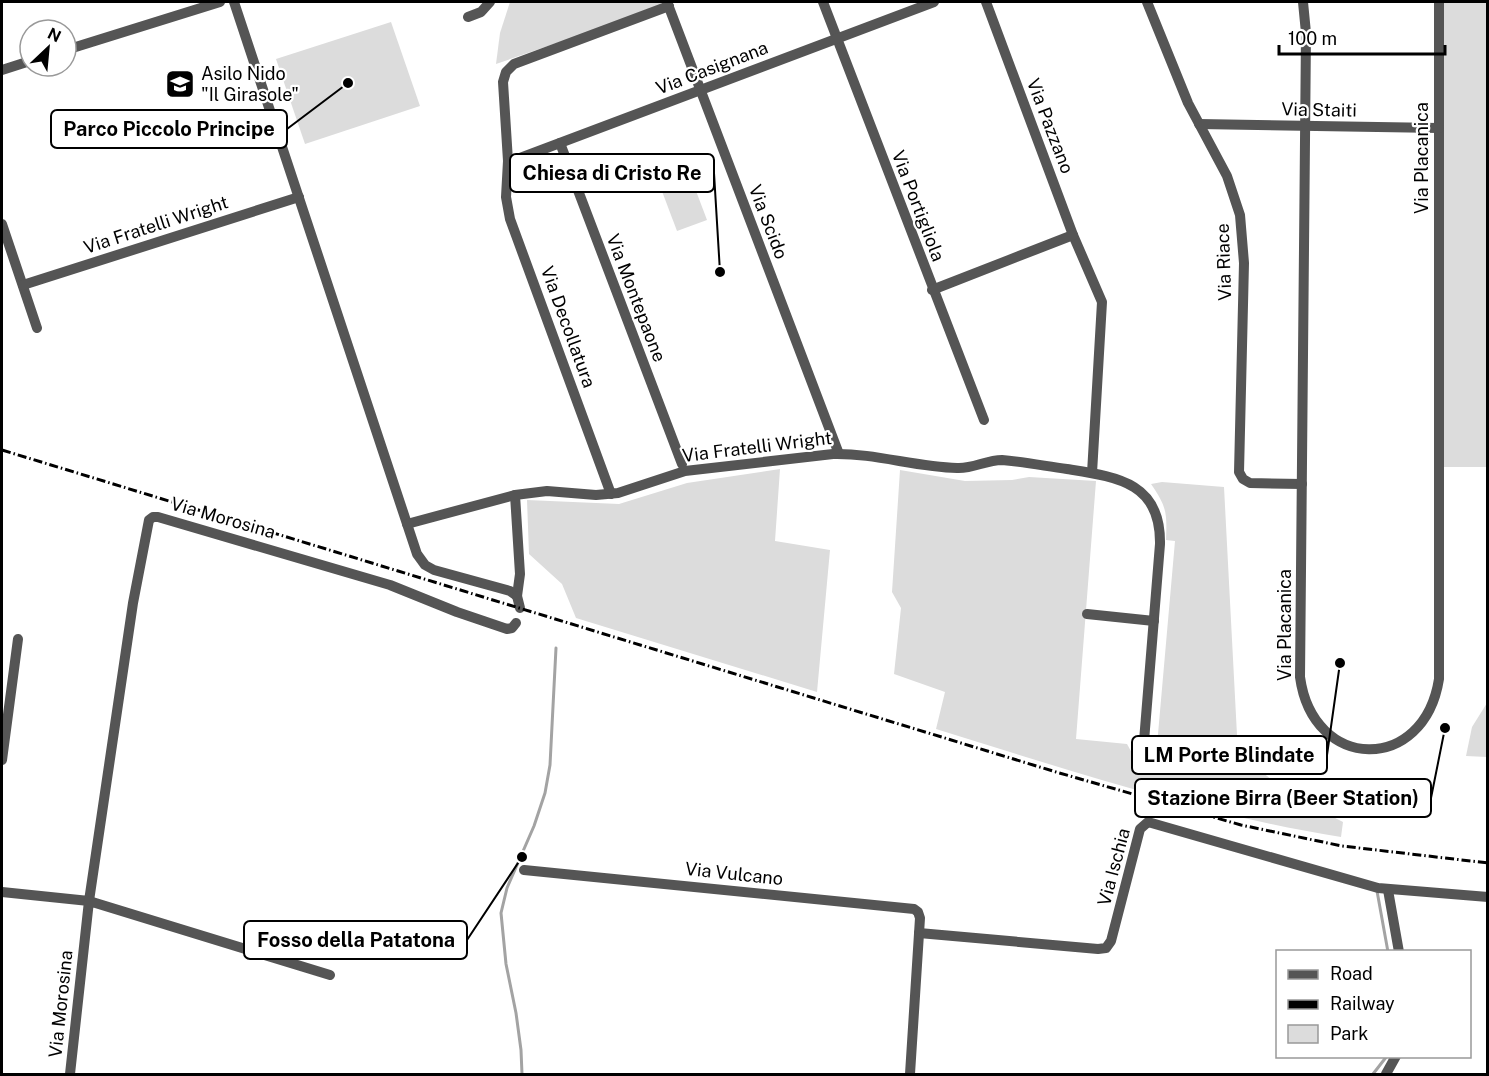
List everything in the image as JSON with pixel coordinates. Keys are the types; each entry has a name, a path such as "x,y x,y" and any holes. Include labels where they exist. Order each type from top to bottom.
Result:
{"street":[{"path":"78,46 220,2"},
{"path":"234,2 417,554 428,567 510,591 517,596"},
{"path":"468,17 481,12 490,2"},
{"name":"Via Portigliola","path":"823,2 984,420"},
{"name":"Via Casignana","path":"508,165 560,143 934,2"},
{"name":"Via Pazzano","path":"986,2 1073,235 1102,302 1092,473"},
{"name":"Via Riace","path":"1147,2 1178,81 1230,182 1239,209 1244,263 1239,472 1243,479 1250,483 1302,484"},
{"name":"Via Placanica","path":"1303,2 1306,28 1306,127 1299,661 1304,701 1312,716 1333,737 1345,744 1364,750 1389,747 1412,731 1433,704 1438,679 1439,2"},
{"name":"Via Scido","path":"668,4 839,454"},
{"name":"Via Decollatura","path":"611,494 510,219 506,197 508,165 503,87 505,75 510,67 668,4"},
{"path":"2,70 18,65"},
{"name":"Via Staiti","path":"1199,124 1438,128"},
{"name":"Via Montepaone","path":"560,143 682,464"},
{"name":"Via Fratelli Wright","path":"23,285 299,197"},
{"path":"2,225 37,327"},
{"path":"932,290 1073,235"},
{"name":"Via Fratelli Wright","path":"407,524 515,495 547,491 611,494 630,491 694,469 839,454 958,468 991,460 1002,460 1114,477 1132,486 1149,500 1155,511 1160,531 1144,741"},
{"path":"515,495 520,574 517,596 520,608"},
{"name":"Via Morosina","path":"70,1074 89,901 133,603 150,518 158,517 390,585 507,629 512,628 516,623"},
{"path":"1087,614 1154,621"},
{"path":"2,760 18,639"},
{"name":"Via Ischia","path":"919,933 1106,948 1111,941 1140,829 1149,822 1380,889 1488,897"},
{"name":"Via Vulcano","path":"524,870 912,908 920,916 919,933"},
{"path":"1380,889 1399,950"},
{"path":"2,892 89,901 330,975"},
{"path":"910,1074 919,933"},
{"path":"1386,1074 1395,1058"}],"green space":[{"path":"510,2 662,2 664,6 496,64 500,33"},
{"path":"1439,2 1487,2 1487,467 1439,467"},
{"path":"391,22 420,106 305,144 276,59"},
{"path":"690,175 707,220 677,231 660,186"},
{"path":"780,469 775,541 830,550 817,692 576,618 562,584 529,554 527,500 619,504 687,483"},
{"path":"900,470 965,481 1012,480 1029,477 1096,481 1076,739 1127,744 1132,753 1143,757 1154,748 1158,734 1175,541 1166,540 1165,510 1151,484 1162,482 1224,487 1238,754 1296,798 1343,822 1341,837 1289,828 1187,804 936,729 945,692 894,674 901,608 892,592"},
{"path":"1487,703 1487,757 1466,756 1472,727"}],"waterway":[{"path":"522,1074 521,1050 506,964 501,913 507,888 534,826 545,793 550,765 556,648"},
{"path":"1377,891 1388,950"},
{"path":"1373,1074 1385,1058"}],"railway":[{"path":"2,450 1056,772 1241,825 1342,846 1488,863"}],"place":[{"name":"Parco Piccolo Principe","path":"348,83"},
{"name":"Asilo Nido \"Il Girasole\"","path":"180,84"},
{"name":"Chiesa di Cristo Re","path":"720,272"},
{"name":"LM Porte Blindate","path":"1340,663"},
{"name":"Stazione Birra (Beer Station)","path":"1445,728"},
{"name":"Fosso della Patatona","path":"522,857"}]}
